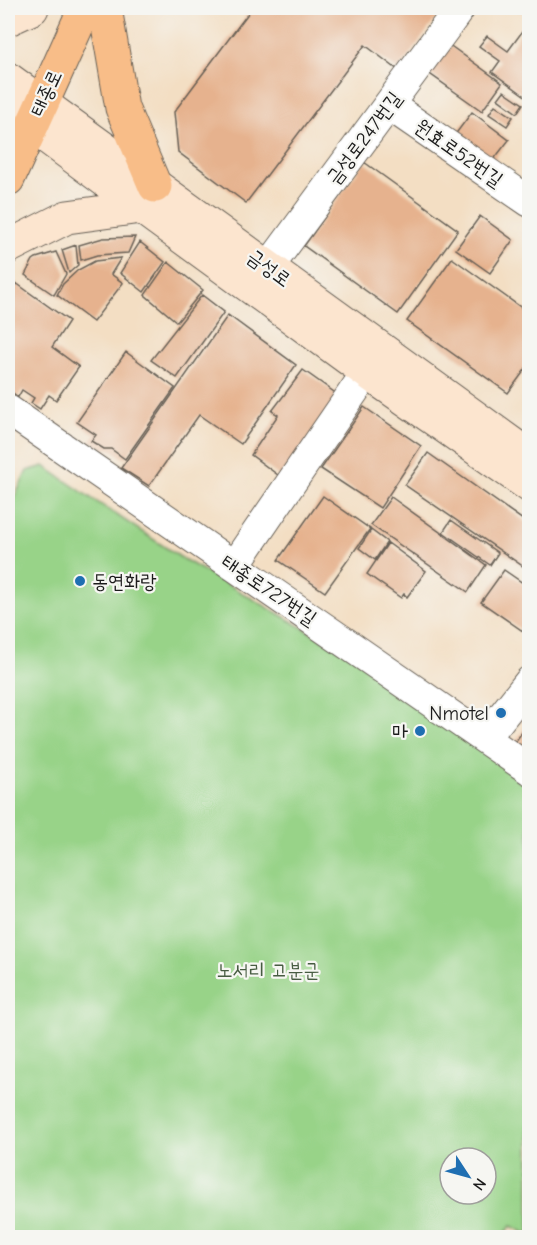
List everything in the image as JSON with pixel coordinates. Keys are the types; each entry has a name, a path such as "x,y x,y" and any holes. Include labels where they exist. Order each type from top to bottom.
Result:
{"main road":[{"name":"태종로","path":"8,180 27,112 85,8"},
{"path":"105,8 122,108 148,197"}],"street":[{"path":"8,19 32,8"},
{"name":"금성로247번길","path":"268,268 460,8"},
{"name":"금성로","path":"8,79 27,112 148,197 367,372 530,486"},
{"name":"원효로52번길","path":"389,105 530,202"},
{"path":"8,247 67,217 148,197"},
{"name":"금성로","path":"148,197 268,268 530,457"},
{"path":"234,566 367,372"},
{"name":"태종로727번길","path":"8,410 234,566 318,628 530,770"},
{"path":"485,738 530,681"}],"green space":[{"name":"노서리 고분군","path":"44,466 180,557 364,663 529,781 529,1235 511,1226 502,1238 8,1237 8,511 27,471"}],"building":[{"path":"252,8 444,8 398,70 365,45 246,203 178,152 174,112"},
{"path":"530,21 530,97 528,98 492,72 500,61 479,46 487,36 508,51"},
{"path":"448,44 502,83 482,111 427,72"},
{"path":"504,91 523,104 517,113 498,99"},
{"path":"495,105 513,117 507,126 489,114"},
{"path":"472,112 509,140 491,163 454,136"},
{"path":"364,162 458,230 398,314 304,246"},
{"path":"480,216 513,240 490,273 456,249"},
{"path":"135,237 128,253 97,255 81,260 79,245 103,238"},
{"path":"140,242 165,262 144,292 120,273"},
{"path":"76,245 78,265 69,273 62,250"},
{"path":"56,252 66,274 54,295 25,275 33,260"},
{"path":"121,258 111,274 123,283 93,322 57,295 63,284 78,270 95,261"},
{"path":"452,258 530,314 530,363 508,393 407,321"},
{"path":"168,262 203,290 177,322 145,295"},
{"path":"16,283 69,321 52,347 79,367 56,400 49,395 40,409 31,403 34,398 22,390 18,397 8,389 8,302"},
{"path":"202,295 224,312 177,378 151,360"},
{"path":"228,315 296,365 241,444 199,415 149,486 121,468"},
{"path":"126,352 175,388 125,459 111,449 104,449 91,441 96,435 77,422"},
{"path":"303,370 341,397 282,478 251,455 278,415 272,411"},
{"path":"364,407 421,446 380,508 321,469"},
{"path":"428,453 530,525 530,571 405,485"},
{"path":"323,496 370,529 325,592 278,560"},
{"path":"391,497 486,565 468,592 371,525"},
{"path":"451,520 498,553 490,565 443,532"},
{"path":"371,530 387,542 375,560 359,548"},
{"path":"388,543 426,571 407,597 404,594 401,598 367,574"},
{"path":"504,570 530,588 530,636 481,602"},
{"path":"530,721 530,752 515,742"}],"place":[{"name":"동연화랑","path":"80,581"},
{"name":"Nmotel","path":"501,713"},
{"name":"마","path":"420,731"}]}
